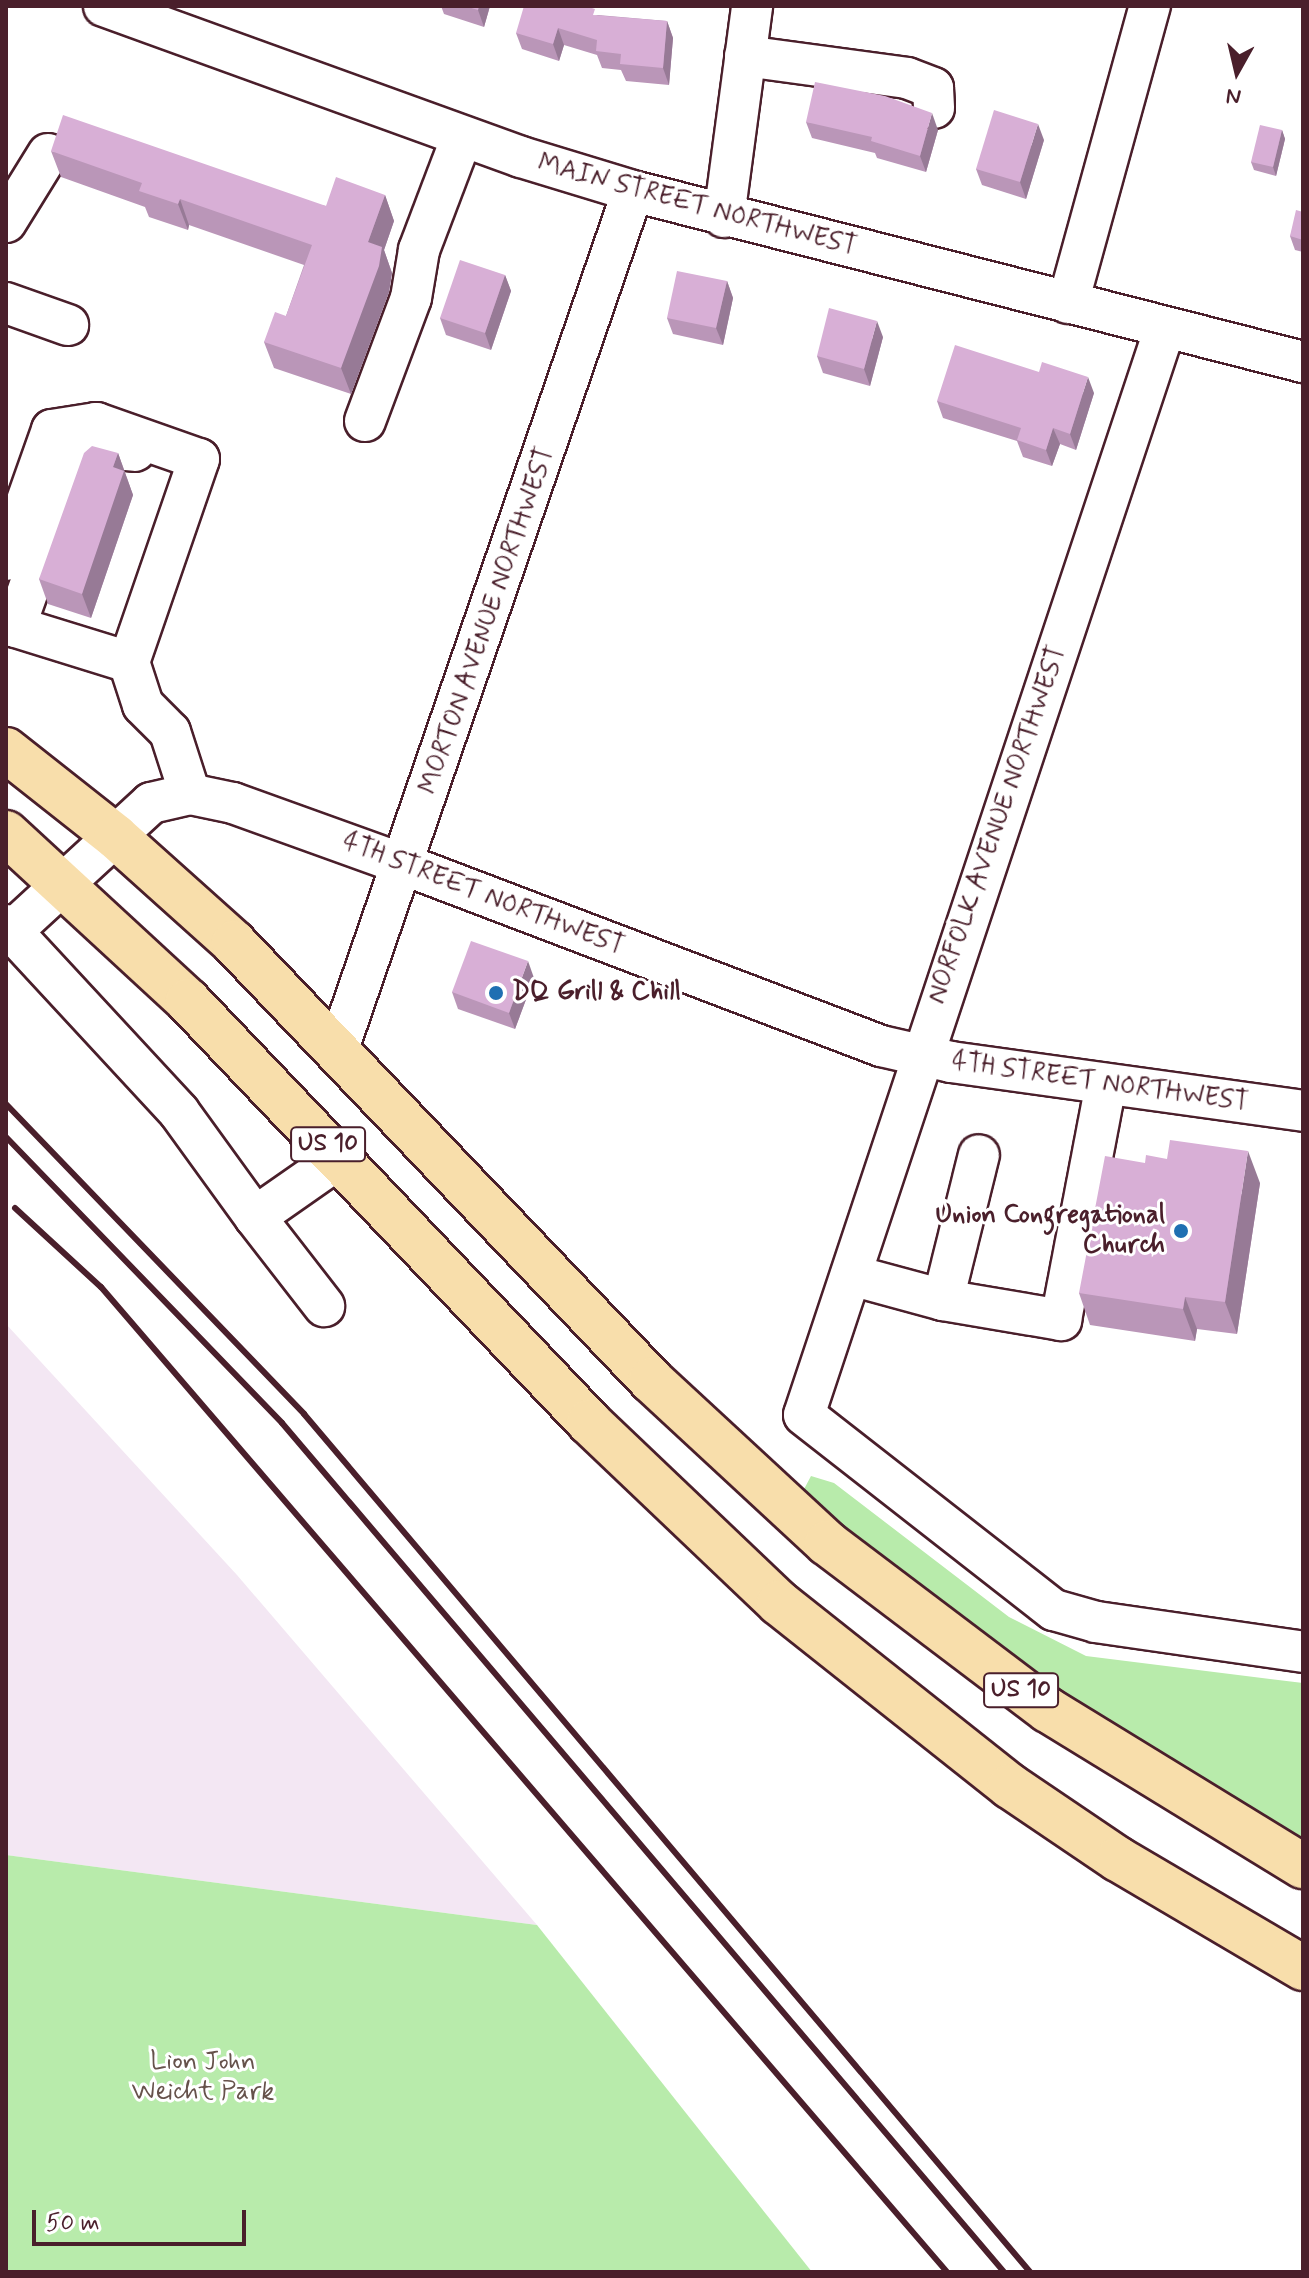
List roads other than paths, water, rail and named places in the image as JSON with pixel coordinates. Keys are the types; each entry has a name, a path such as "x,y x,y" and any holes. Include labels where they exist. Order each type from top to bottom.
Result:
{"highway":[{"name":"US 10","path":"6,750 116,837 234,943 651,1380 827,1543 1048,1710 1303,1866"},
{"name":"US 10","path":"6,833 64,883 341,1157 589,1422 779,1603 1010,1786 1118,1859 1303,1968"}],"street":[{"name":"MAIN STREET NORTHWEST","path":"104,6 462,137 633,191 724,217 1303,362"},
{"path":"724,217 752,6"},
{"path":"1068,303 1150,6"},
{"path":"745,56 907,78 933,88 934,108"},
{"path":"365,421 411,298 419,250 462,137"},
{"path":"6,222 48,154"},
{"name":"MORTON AVENUE NORTHWEST","path":"338,1049 405,865 633,191"},
{"path":"6,303 68,325"},
{"name":"NORFOLK AVENUE NORTHWEST","path":"1165,328 920,1056 804,1415 1054,1610 1096,1622 1303,1652"},
{"path":"6,560 52,430 96,423 199,459 129,662 143,705 170,732 190,794"},
{"path":"129,662 11,625 73,464 93,447 167,448"},
{"name":"4TH STREET NORTHWEST","path":"9,928 64,883 151,803 190,794 233,803 405,865 881,1046 920,1056 1303,1111"},
{"path":"9,928 179,1112 324,1306"},
{"path":"851,1275 943,1300 1061,1320 1106,1084"},
{"path":"943,1300 979,1155"},
{"path":"255,1217 341,1157"}],"railway":[{"path":"6,1104 304,1414 1030,2272"},
{"path":"6,1137 282,1423 1004,2272"},
{"path":"15,1208 101,1287 947,2272"}],"place":[{"name":"DQ Grill & Chill","path":"496,993"},
{"name":"Union Congregational Church","path":"1181,1231"}],"park label":[{"name":"Lion John Weicht Park","path":"203,2078"}]}
